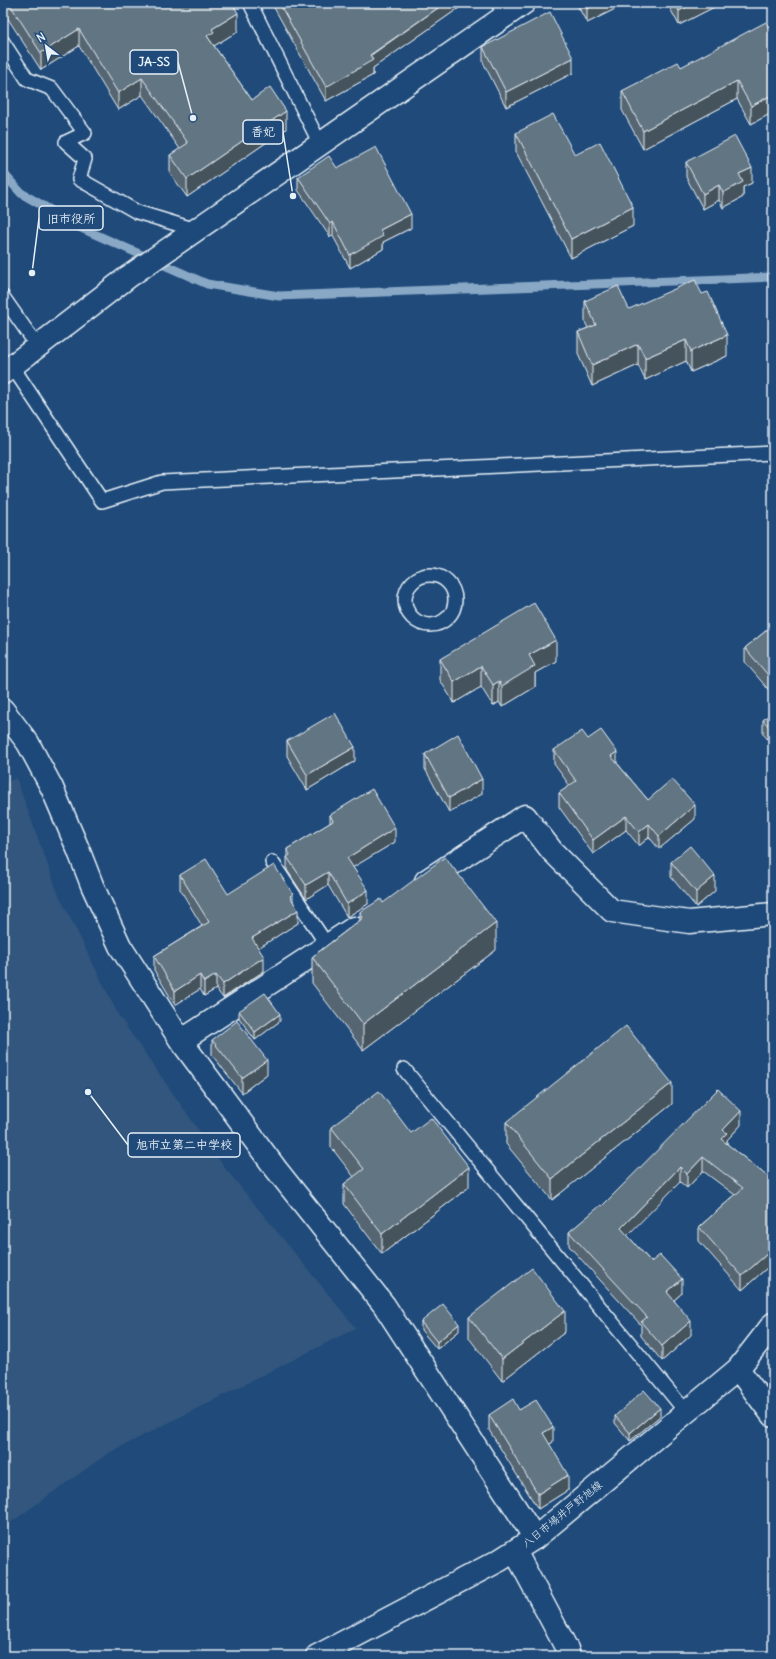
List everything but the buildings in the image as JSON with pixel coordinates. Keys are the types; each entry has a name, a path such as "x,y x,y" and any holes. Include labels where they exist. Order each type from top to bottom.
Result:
{"street":[{"path":"7,370 128,277 320,144 502,9 524,3"},
{"path":"3,710 28,743 52,788 92,886 120,946 181,1041 276,1169 384,1305 535,1538"},
{"path":"413,890 525,816 552,851 612,911 689,922 773,914"},
{"path":"181,1041 373,915"},
{"name":"八日市場井戸野旭線","path":"317,1656 500,1560 535,1538 738,1369 773,1324"},
{"path":"738,1369 773,1416"},
{"path":"515,1551 568,1649 569,1656"}],"lane":[{"path":"250,3 320,144"},
{"path":"3,42 27,79 52,89 85,133 66,142 85,159 79,179 137,212 196,230"},
{"path":"3,297 38,347"},
{"path":"7,370 102,502 162,482 773,453"},
{"path":"272,862 327,945"},
{"path":"404,1069 686,1412"}],"shaded area":[{"path":"16,778 58,893 119,1016 225,1168 356,1328 107,1454 3,1528 3,784"}],"waterway":[{"path":"3,173 21,193 81,228 207,284 279,296 773,277"}],"place":[{"name":"JA-SS","path":"193,118"},
{"name":"香妃","path":"293,196"},
{"name":"旧市役所","path":"32,273"},
{"name":"旭市立第二中学校","path":"88,1092"}]}
